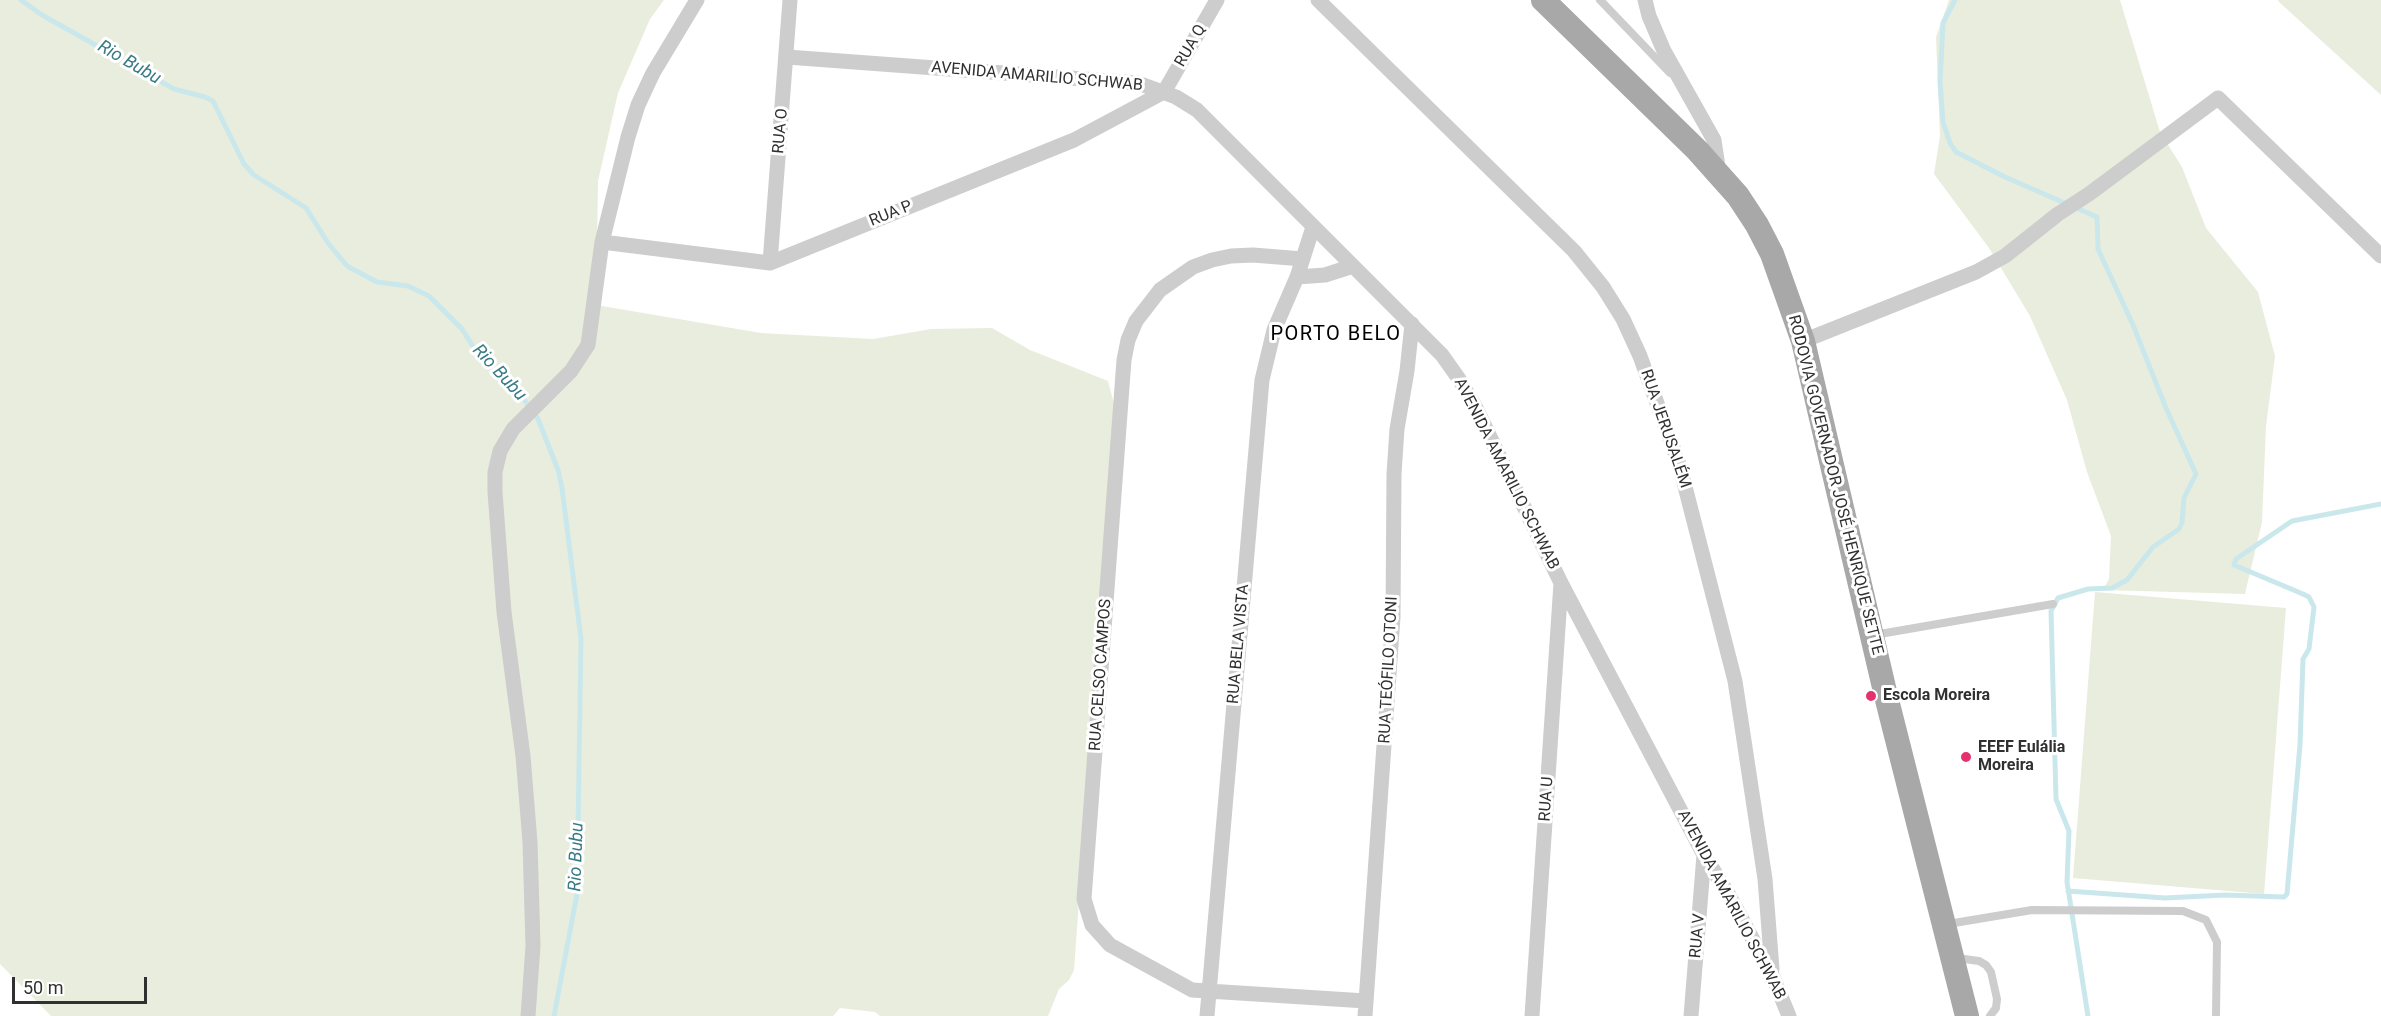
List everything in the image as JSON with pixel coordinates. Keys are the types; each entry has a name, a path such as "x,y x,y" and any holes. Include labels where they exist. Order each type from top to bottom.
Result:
{"main road":[{"name":"RODOVIA GOVERNADOR JOSÉ HENRIQUE SETTE","path":"1543,0 1697,150 1744,206 1772,254 1803,341 1872,636 1966,1016"}],"street":[{"path":"528,1016 533,946 530,842 523,756 504,612 495,472 500,451 513,429 571,371 588,345 602,242 628,136 638,105 653,73 697,0"},
{"name":"RUA O","path":"770,262 790,0"},
{"name":"RUA Q","path":"1164,92 1217,0"},
{"name":"RUA JERUSALÉM","path":"1318,0 1574,251 1603,287 1623,319 1640,356 1680,467 1735,681 1765,879 1773,977"},
{"path":"1645,0 1660,42 1714,140 1719,176"},
{"name":"AVENIDA AMARILIO SCHWAB","path":"787,57 1138,83 1164,92 1197,110 1442,355 1475,406 1561,583 1704,855 1735,906 1773,977 1789,1016"},
{"name":"RUA P","path":"602,242 770,262 1074,140 1164,92"},
{"path":"1803,341 1976,272 2005,256 2058,214 2089,194 2218,98 2381,256"},
{"name":"RUA BELA VISTA","path":"1207,1016 1262,380 1274,330 1297,277 1313,227"},
{"name":"RUA CELSO CAMPOS","path":"1303,259 1253,255 1231,256 1193,267 1168,283 1147,304 1128,340 1124,360 1084,899 1092,925 1110,945 1192,990 1366,1009"},
{"path":"1297,277 1324,275 1353,266"},
{"name":"RUA TEÓFILO OTONI","path":"1366,1009 1393,617 1394,474 1397,429 1412,324"},
{"name":"RUA U","path":"1532,1016 1561,583"},
{"name":"RUA V","path":"1691,1016 1704,855"}],"lane":[{"path":"1600,0 1684,87"},
{"path":"1872,636 2053,604"},
{"path":"1943,924 2031,910 2183,911 2206,920 2217,942 2216,1016"},
{"path":"1952,958 1979,962 1986,965 1991,972 1997,999 1996,1008 1990,1016"}],"green space":[{"path":"0,0 664,0 650,19 618,93 598,181 596,305 761,333 873,339 931,329 992,328 1030,350 1108,381 1115,408 1074,970 1069,980 1059,989 1048,1016 880,1016 875,1012 840,1008 833,1016 51,1016 0,964"},
{"path":"1949,0 2120,0 2160,132 2182,167 2206,228 2258,292 2275,356 2266,426 2262,522 2245,594 2103,590 2109,579 2111,536 2087,472 2067,400 2030,316 1989,248 1934,174 1940,136 1936,37"},
{"path":"2278,0 2381,0 2381,95 2279,2"},
{"path":"2095,592 2286,608 2264,894 2073,878"}],"waterway":[{"name":"Rio Bubu","path":"21,0 42,15 174,89 213,101 244,164 254,175 306,208 328,243 347,266 377,282 408,286 429,296 462,329 479,356 516,388 538,419 558,470 562,488 581,639 577,894 554,1016"},
{"path":"1955,0 1943,23 1940,82 1943,122 1950,143 1956,152 2005,177 2097,217 2098,249 2196,474 2184,498 2182,523 2179,529 2153,547 2127,580 2112,588 2088,589 2058,598 2051,611 2056,799 2069,831 2067,882 2088,1016"},
{"path":"2068,891 2165,898 2225,895 2284,897 2287,894 2300,745 2303,659 2309,649 2314,607 2309,597 2234,565 2236,559 2292,521 2381,504"}],"place":[{"name":"Escola Moreira","path":"1871,696"},
{"name":"EEEF Eulália Moreira","path":"1966,757"}],"district":[{"name":"PORTO BELO","path":"1336,335"}]}
